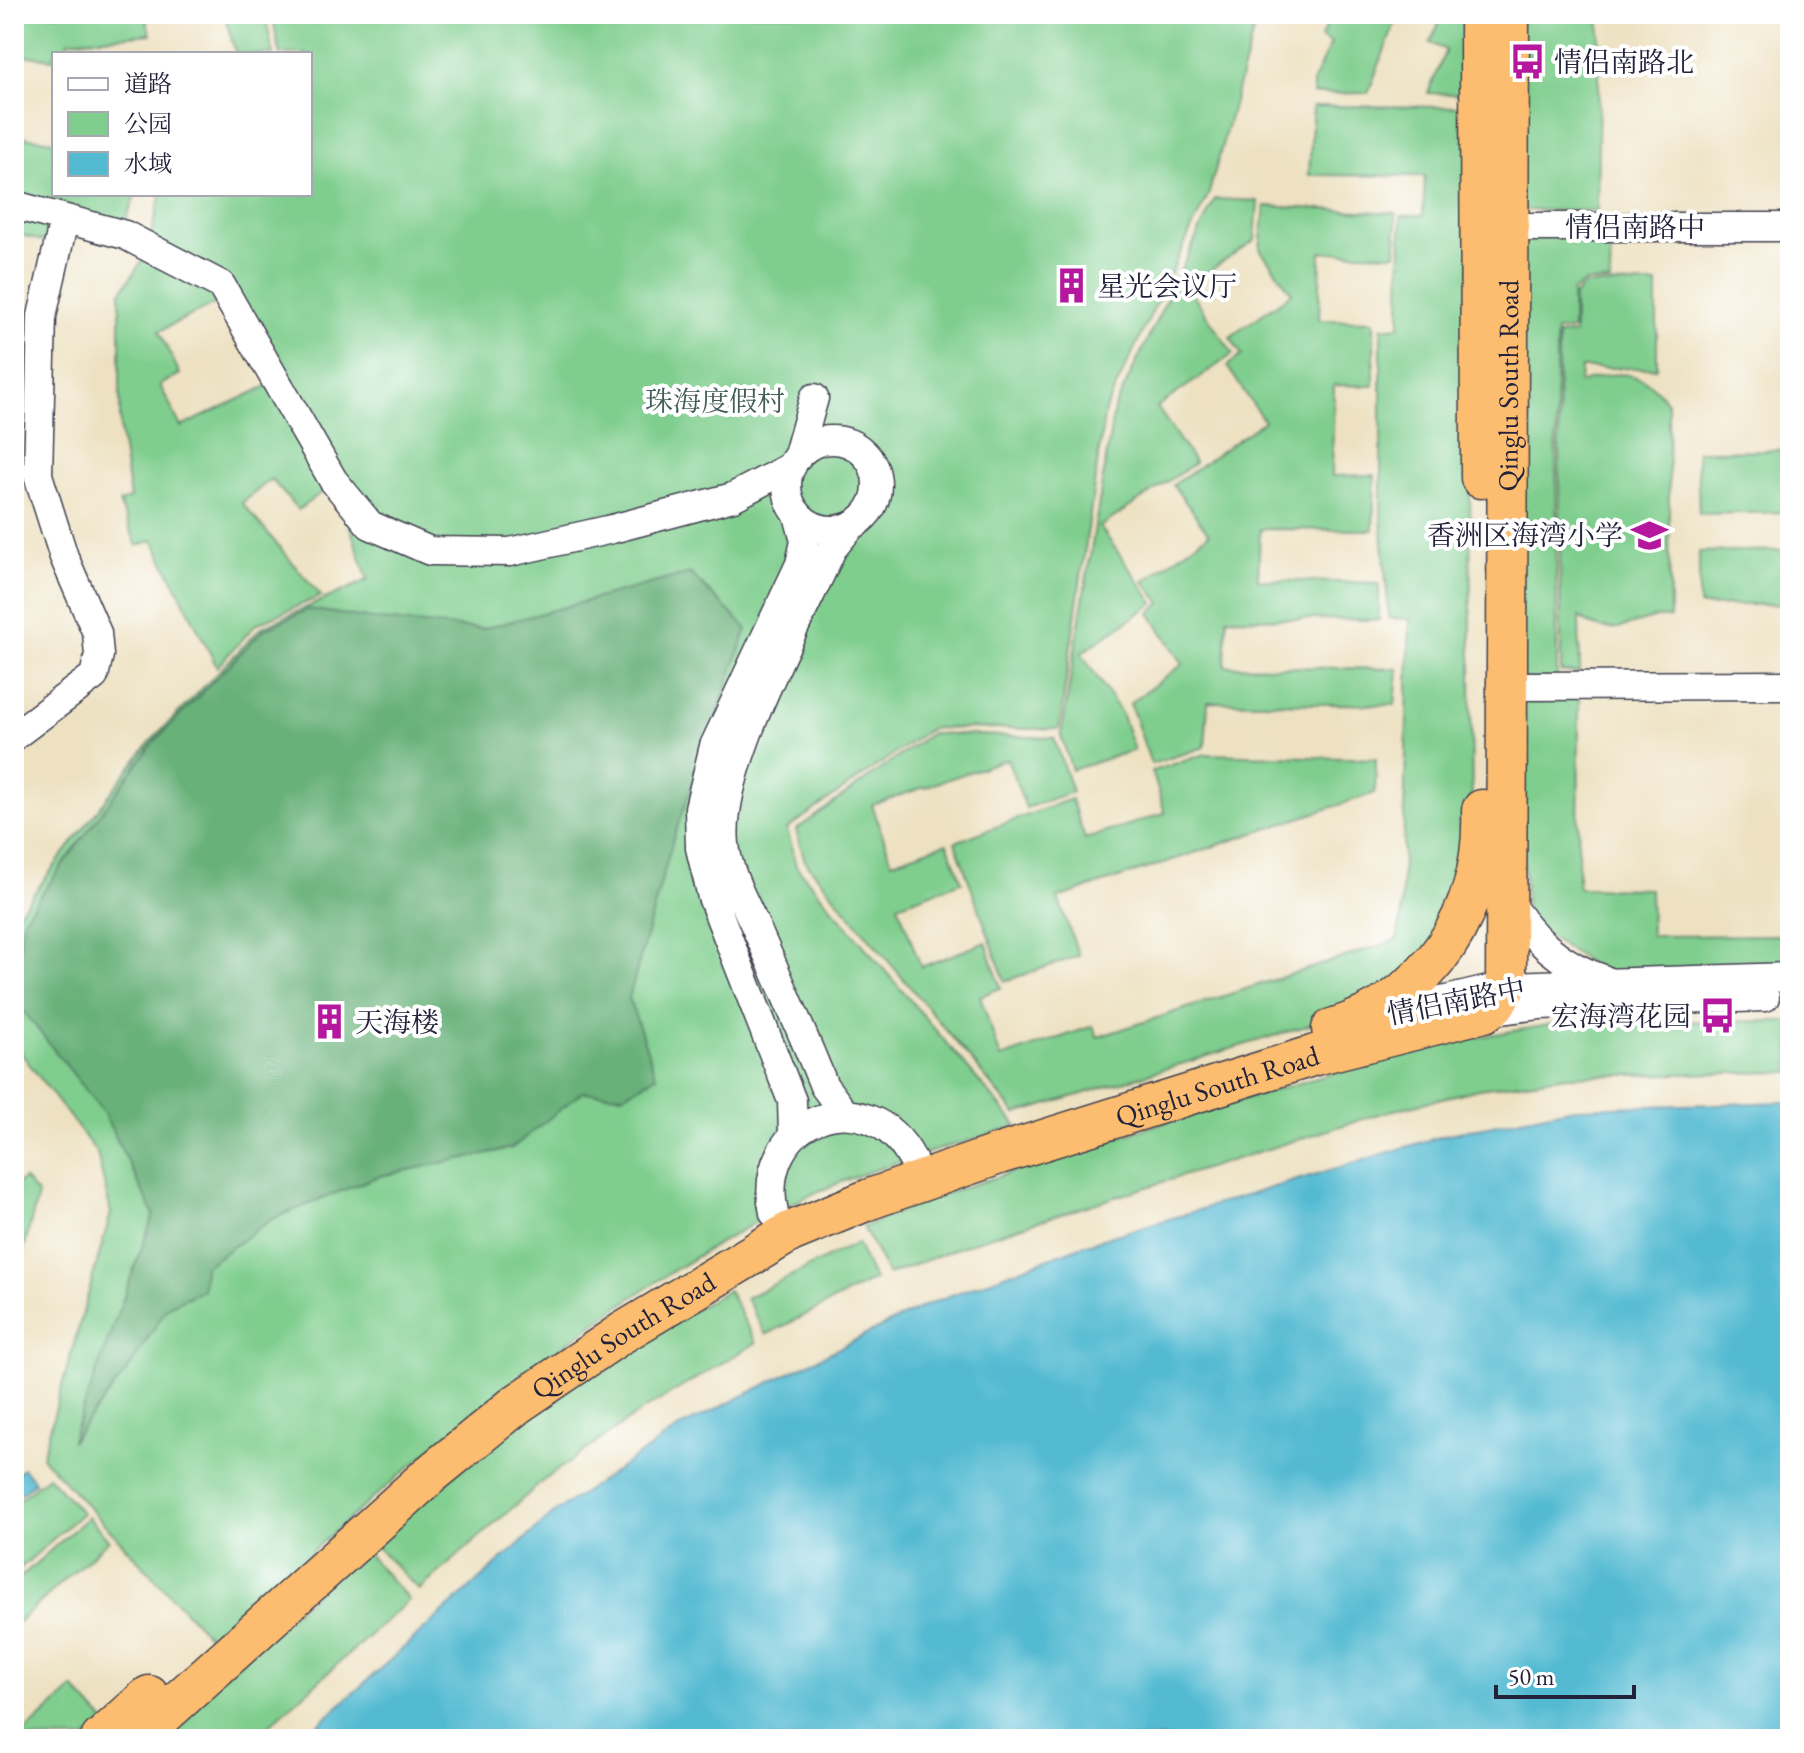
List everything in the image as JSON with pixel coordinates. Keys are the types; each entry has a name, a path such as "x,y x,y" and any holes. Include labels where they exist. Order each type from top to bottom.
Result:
{"highway":[{"name":"Qinglu South Road","path":"136,1739 431,1474 517,1404 622,1333 790,1232 870,1199 999,1154 1315,1055 1505,1001 1507,686 1494,227 1480,14"},
{"name":"Qinglu South Road","path":"101,1739 425,1453 542,1360 774,1213 912,1159 1362,1020 1421,977 1445,949 1466,909 1483,839 1494,227 1509,14"}],"street":[{"path":"14,205 125,235 221,285 333,480 370,525 430,551 510,552 733,497 756,495 795,510 817,528 829,530 851,526"},
{"path":"14,736 94,676 99,655 97,633 64,557 38,475 42,316 64,220"},
{"name":"情侣南路中","path":"1494,227 1790,227"},
{"path":"793,1135 792,1101 704,871 699,808 714,746 800,564 805,541 788,479 814,398 822,426 836,441 862,451 876,475 873,505 832,549 749,733 731,780 725,846 736,882 824,1086 845,1114"},
{"path":"733,497 794,462 814,445 836,441"},
{"path":"1507,686 1790,685"},
{"path":"1483,839 1489,950 1505,1001"},
{"path":"1506,897 1524,925 1544,947 1578,971 1612,981"},
{"name":"情侣南路中","path":"1362,1020 1505,1001 1612,981 1790,977"},
{"name":"情侣南路中","path":"1505,1001 1790,996"},
{"path":"774,1213 770,1185 777,1158 793,1135 817,1120 845,1114 873,1120 885,1127 912,1159"}],"green space":[{"path":"14,14 144,14 151,34 68,41 69,52 52,52 52,59 14,54"},
{"path":"224,14 265,14 273,52 235,52"},
{"name":"珠海度假村","path":"272,14 1258,14 1209,193 1105,410 1059,729 931,728 787,829 796,866 1017,1126 831,1186 773,1213 696,1257 550,1356 480,1410 344,1523 212,1640 42,1457 111,1213 97,1153 14,1044 14,923 17,915 150,742 262,627 368,580 334,480 221,285 148,247 161,196 312,196 312,52 280,52"},
{"path":"1332,14 1382,14 1396,21 1368,93 1313,94 1313,81 1331,43 1321,37"},
{"path":"1443,14 1473,14 1473,95 1428,93 1446,50 1430,43"},
{"path":"1521,14 1600,14 1597,211 1518,210"},
{"path":"1313,106 1468,107 1472,840 1433,948 1356,1011 1016,1114 805,861 796,830 931,733 1054,738 1072,792 1026,808 1007,759 872,805 892,862 947,843 962,882 898,905 921,967 986,942 1001,988 980,996 1001,1058 1093,1026 1098,1037 1397,940 1401,919 1410,619 1389,618 1381,517 1381,328 1400,326 1401,216 1423,215 1425,176 1309,175"},
{"path":"14,136 52,141 52,196 135,196 124,225 59,210 49,243 14,233"},
{"path":"1215,199 1258,201 1255,240 1187,286 1233,354 1157,407 1195,463 1100,527 1154,603 1081,653 1121,713 1134,750 1072,770 1061,736 1114,409"},
{"path":"1265,206 1396,213 1396,254 1321,252 1319,320 1374,321 1374,386 1334,385 1332,476 1375,475 1373,530 1260,529 1258,580 1379,583 1379,620 1227,618 1225,666 1398,669 1395,705 1208,702 1205,747 1151,764 1130,703 1183,664 1150,613 1161,603 1144,581 1209,534 1173,485 1264,421 1227,366 1242,355 1230,337 1292,293 1260,249"},
{"path":"1611,233 1610,282 1585,282 1572,292 1572,330 1556,331 1557,680 1515,679 1518,236"},
{"path":"148,252 223,300 159,331 180,374 160,385 181,427 269,385 329,487 298,510 271,479 242,503 321,596 256,624 217,667 153,540 137,546 119,503 130,498 120,430 120,293"},
{"path":"1657,284 1657,368 1581,368 1580,383 1606,375 1630,375 1650,384 1668,405 1670,618 1646,620 1615,629 1592,625 1579,617 1580,673 1561,672 1558,335 1574,334 1574,295 1585,285"},
{"path":"1790,450 1790,512 1699,514 1697,451"},
{"path":"1790,550 1790,604 1699,606 1699,552"},
{"path":"690,573 747,629 673,839 629,998 656,1076 624,1095 582,1092 512,1148 376,1177 272,1219 204,1267 203,1290 168,1306 130,1367 71,1442 154,1214 103,1112 14,999 23,919 152,744 264,629 309,609 379,620 482,629"},
{"path":"1514,693 1579,693 1578,888 1650,889 1651,936 1790,935 1790,973 1611,977 1527,922"},
{"path":"1206,754 1376,759 1375,793 1058,898 1079,956 1005,981 955,842 1071,799 1085,839 1165,813 1152,771"},
{"path":"1790,1021 1790,1072 1567,1076 1479,1089 1382,1113 976,1241 888,1275 863,1227 938,1196 1181,1117 1431,1045 1566,1022"},
{"path":"24,1179 38,1195 14,1286 14,1186"},
{"path":"857,1243 874,1280 766,1335 746,1298"},
{"path":"728,1290 756,1343 640,1412 544,1480 419,1590 372,1542 554,1392"},
{"path":"48,1476 82,1513 14,1574 14,1504"},
{"path":"88,1517 109,1540 14,1626 14,1583"},
{"path":"364,1550 409,1600 254,1739 153,1739"},
{"path":"74,1688 105,1722 86,1739 17,1739"}],"water":[{"path":"1790,1102 1790,1739 302,1739 555,1512 682,1426 928,1304 1086,1244 1449,1134 1574,1108"},
{"path":"23,1468 35,1482 14,1499 14,1475"}],"place":[{"name":"情侣南路北","path":"1528,62"},
{"name":"星光会议厅","path":"1071,286"},
{"name":"香洲区海湾小学","path":"1649,535"},
{"name":"宏海湾花园","path":"1717,1016"},
{"name":"天海楼","path":"329,1022"}]}
